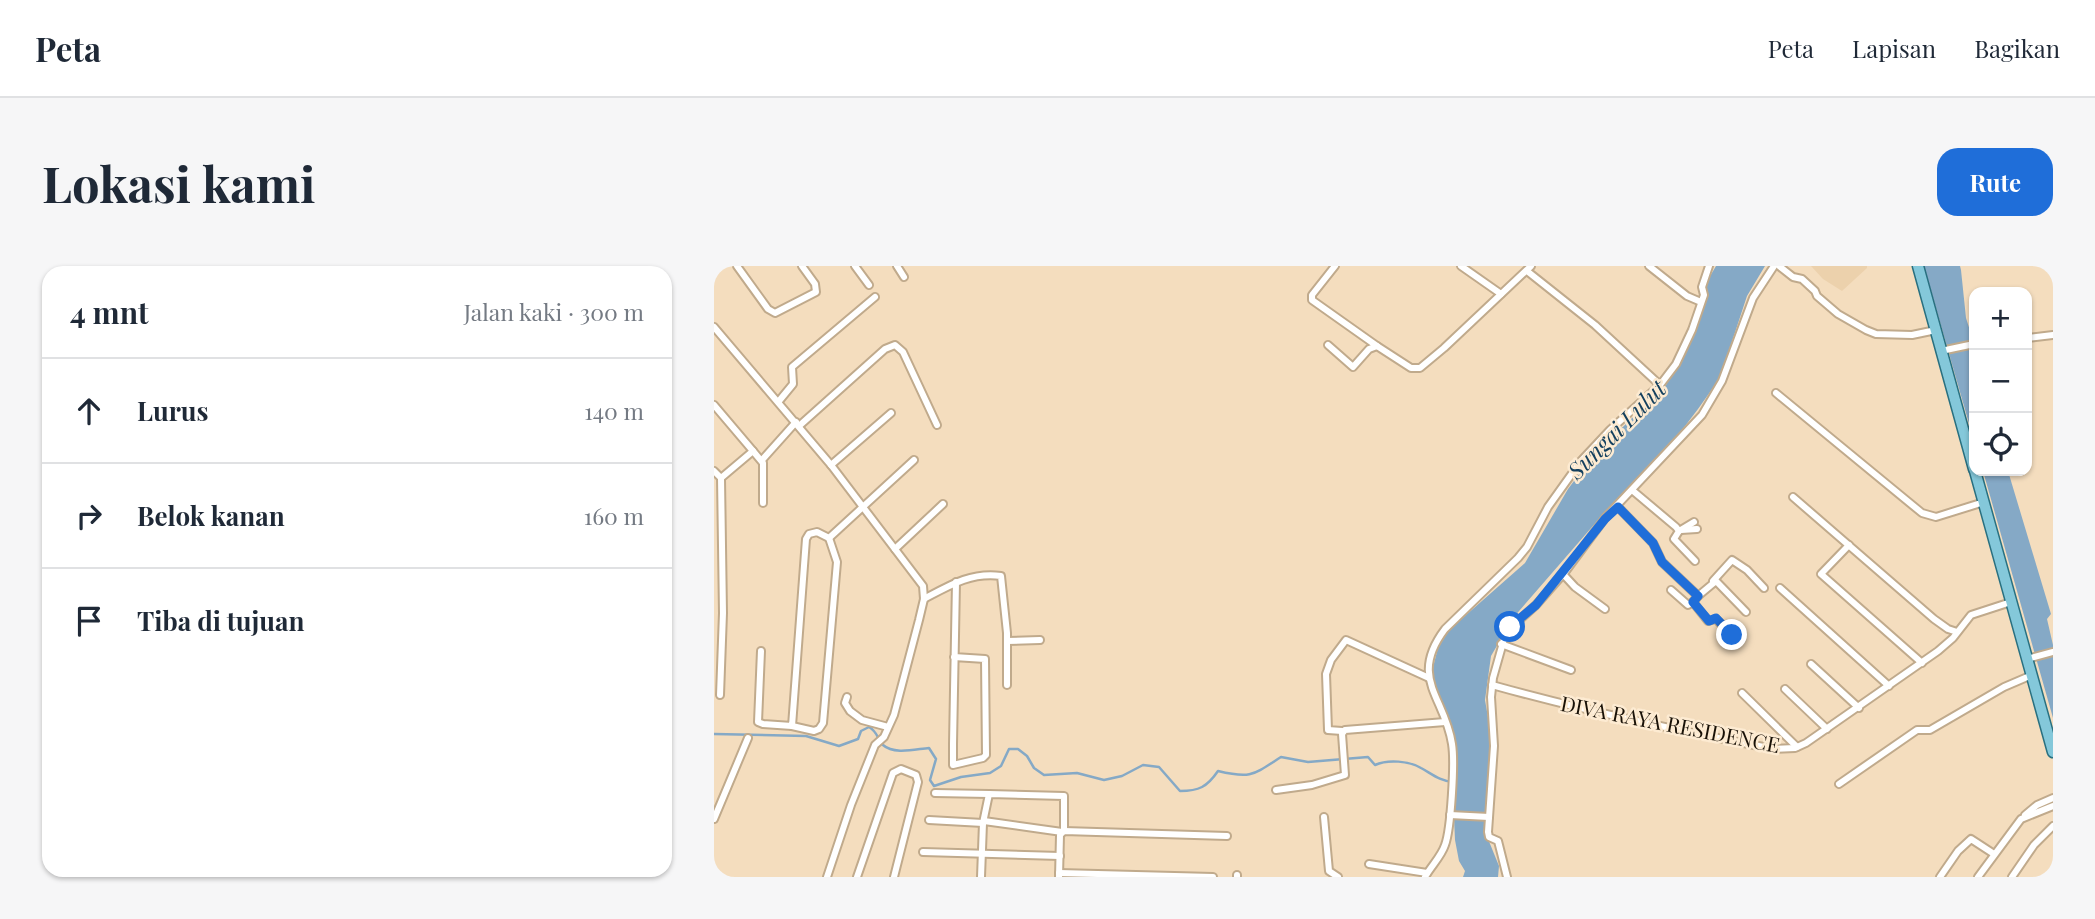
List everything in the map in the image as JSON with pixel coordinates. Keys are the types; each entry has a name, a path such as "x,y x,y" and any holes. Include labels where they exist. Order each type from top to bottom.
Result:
{"main road":[{"path":"1918,266 1969,448"},
{"path":"1976,476 2011,601 2031,658 2032,675 2053,752"}],"street":[{"path":"737,266 768,309 775,313 816,292 815,284 802,266"},
{"path":"855,266 869,285"},
{"path":"897,266 904,277"},
{"path":"1335,266 1312,295 1312,300 1412,368 1420,368 1529,268 1660,385"},
{"path":"1461,266 1501,294"},
{"path":"1649,266 1687,296 1701,302"},
{"path":"1369,864 1426,875 1446,843 1451,815 1453,750 1429,678 1433,649 1445,629 1527,547 1548,508 1581,461 1610,430 1660,385 1676,364 1692,330 1710,266"},
{"path":"1507,877 1498,841 1489,837 1494,746 1492,685 1501,644 1510,627 1536,605 1605,519 1692,427 1715,393 1753,298 1777,266 1793,277 1802,279 1815,291 1816,296 1838,314 1866,330 1876,334 1912,335 1936,330"},
{"path":"779,401 794,382 792,367 875,297"},
{"path":"714,327 798,424 921,580 923,599 908,666 884,737 875,745 851,805 827,877"},
{"path":"2032,337 2053,335"},
{"path":"762,460 798,424 885,349 895,345 903,352 937,425"},
{"path":"1328,345 1353,367 1369,349 1377,346"},
{"path":"1943,350 1969,345"},
{"path":"1776,393 1922,513 1936,517 1983,502"},
{"path":"714,405 762,460 762,503"},
{"path":"831,465 891,413"},
{"path":"721,478 753,451"},
{"path":"829,538 914,460"},
{"path":"714,471 721,478 723,612 720,695"},
{"path":"1632,490 1680,530"},
{"path":"1793,497 1934,619 1957,632"},
{"path":"895,549 943,504"},
{"path":"1618,507 1653,543 1662,562 1695,599 1703,616 1709,621 1716,618 1732,635"},
{"path":"1695,526 1680,530 1674,540 1695,561"},
{"path":"761,651 758,722 814,731 819,729 822,723 837,562 829,538 817,532 809,534 806,539 792,726"},
{"path":"1849,545 1821,574 1922,663"},
{"path":"1671,590 1688,605 1732,560 1747,570 1764,588"},
{"path":"1563,574 1575,587 1605,609"},
{"path":"923,599 975,575 1001,576 1007,641 1007,685"},
{"path":"1713,581 1746,612"},
{"path":"954,657 985,659 986,755 953,765 954,657 956,582"},
{"path":"1780,588 1889,686"},
{"name":"DIVA RAYA RESIDENCE","path":"1492,685 1556,703 1736,742 1774,749 1797,747 1859,709 1922,663 1957,632 1971,615 2011,601"},
{"path":"714,613 723,612"},
{"path":"1007,641 1040,640"},
{"path":"1429,678 1346,640 1331,660 1326,674 1328,730 1445,722"},
{"path":"1501,644 1571,670"},
{"path":"2031,658 2053,652"},
{"path":"1811,664 1859,709"},
{"path":"1839,784 1917,730 1930,730 2004,687 2032,675"},
{"path":"1785,689 1827,730"},
{"path":"1742,693 1797,747"},
{"path":"847,696 845,703 857,717 888,727"},
{"path":"1276,790 1337,779 1345,775 1342,731"},
{"path":"714,819 748,737"},
{"path":"857,877 893,773 901,769 916,775 918,782 894,877"},
{"path":"935,793 1064,796 1059,875 1213,877"},
{"path":"981,877 983,822 989,794"},
{"path":"1978,877 2021,819 2037,805 2053,798"},
{"path":"2021,819 2053,806"},
{"path":"1451,815 1489,817"},
{"path":"1324,817 1329,871 1339,877"},
{"path":"929,820 983,822 1063,831 1227,836"},
{"path":"2012,877 2034,845 2053,826"},
{"path":"1940,877 1958,851 1971,839 1994,854"},
{"path":"923,852 1060,856"}],"shaded area":[{"path":"1811,266 1867,268 1842,291 1823,279"}],"water":[{"path":"1716,266 1765,266 1747,296 1720,378 1676,438 1605,512 1513,618 1491,656 1485,700 1492,740 1486,834 1499,866 1498,877 1463,877 1465,871 1459,861 1455,840 1453,796 1457,755 1432,671 1438,648 1449,630 1525,563 1568,489 1592,457 1666,385 1695,333 1707,298 1706,283"},
{"path":"1924,266 1960,266 1969,327 1969,424"},
{"path":"1984,476 2010,476 2051,614 2047,619 2053,645 2053,718"}],"waterway":[{"path":"714,734 806,736 839,746 858,739 861,731 869,727 883,745 893,750 929,748 936,759 930,780 934,786 961,777 990,773 1001,766 1009,749 1018,749 1027,756 1034,768 1044,775 1077,773 1104,780 1122,776 1143,765 1159,767 1180,791 1202,787 1218,771 1238,775 1251,774 1281,757 1308,762 1368,757 1375,765 1392,761 1405,762 1440,779 1453,782"}],"route":[{"path":"1510,627 1536,605 1605,519 1618,507 1653,543 1662,562 1698,596 1693,602 1703,616 1709,621 1716,618 1732,635"}],"water label":[{"name":"Sungai Lulut","path":"1617,430"}]}
